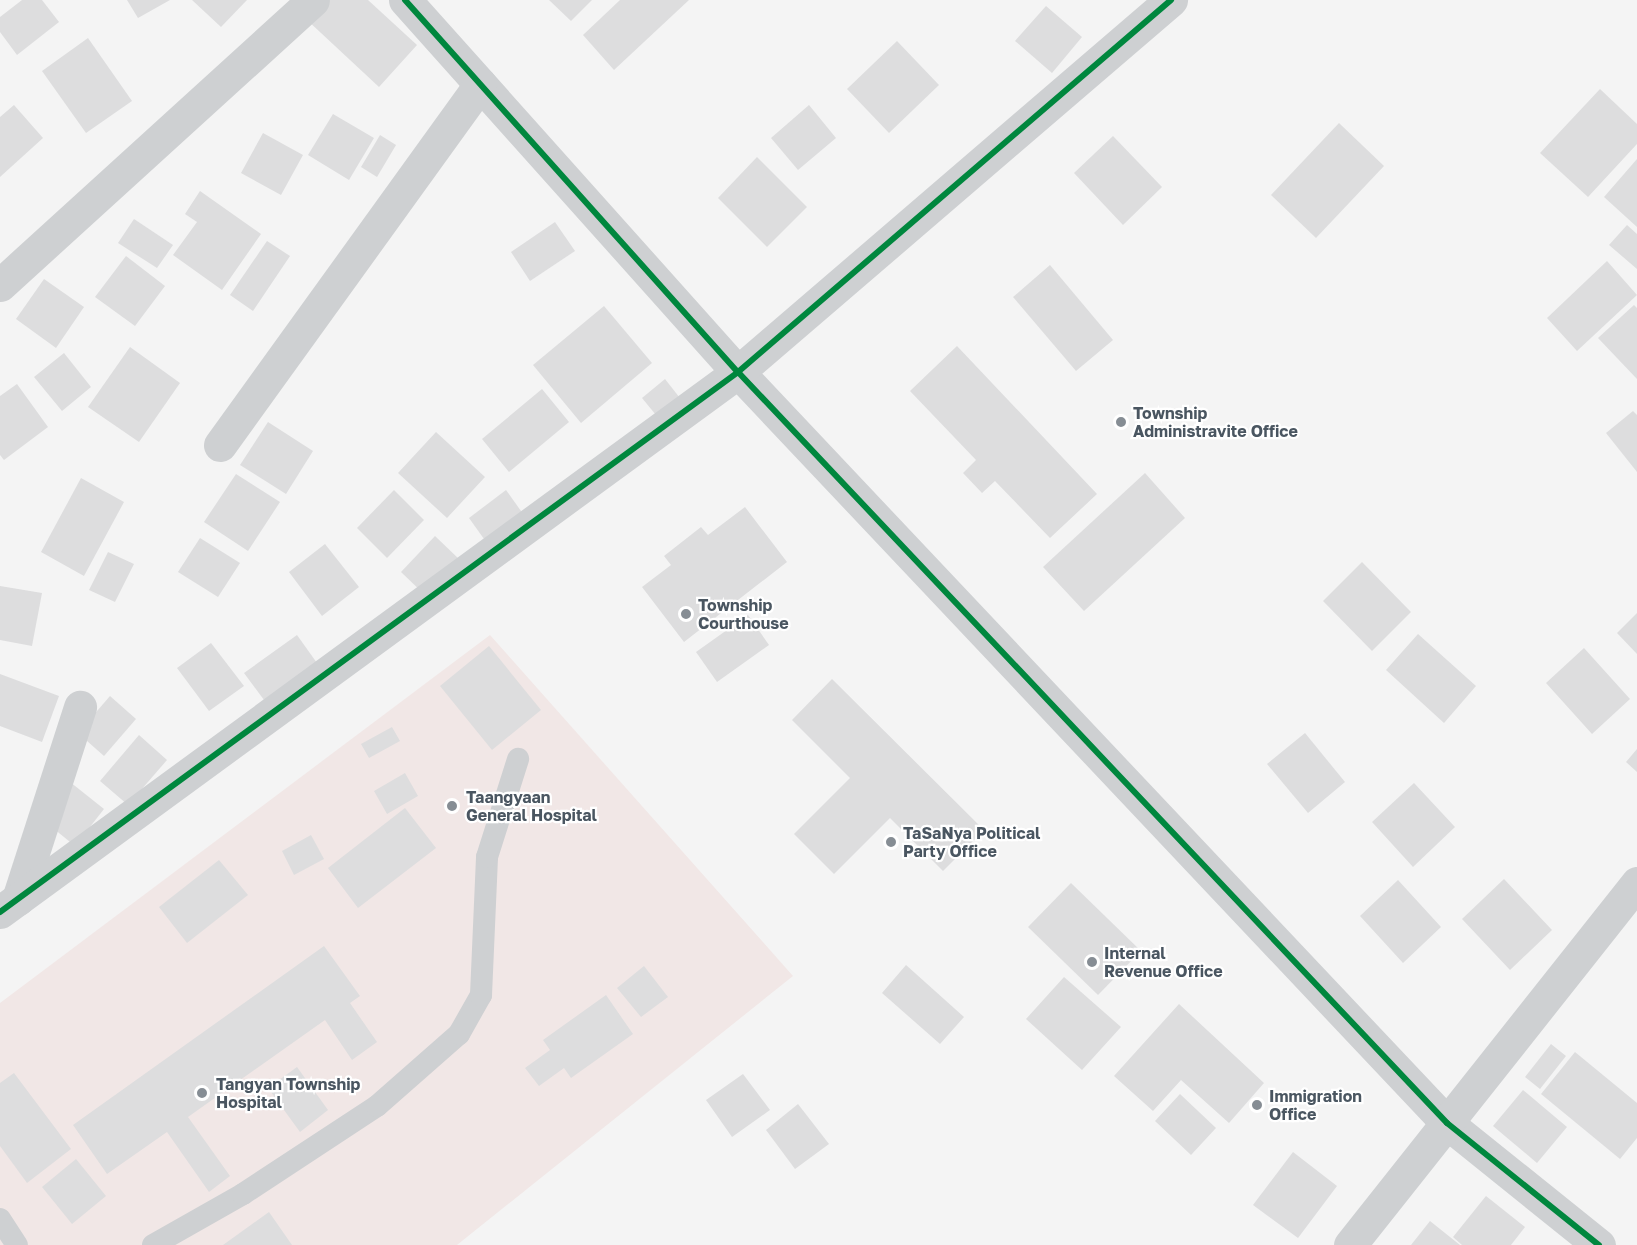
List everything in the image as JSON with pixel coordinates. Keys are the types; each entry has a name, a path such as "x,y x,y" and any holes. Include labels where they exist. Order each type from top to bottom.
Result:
{"street":[{"path":"0,285 313,0"},
{"path":"405,0 738,372 1447,1123 1599,1245"},
{"path":"9,905 738,372 1171,0"},
{"path":"220,445 480,84"},
{"path":"9,905 80,707"},
{"path":"1350,1245 1637,883"}],"lane":[{"path":"153,1245 243,1194 377,1106 459,1034 481,995 487,857 518,759"},
{"path":"0,1219 17,1245"}],"shaded area":[{"name":"Taangyaan General Hospital","path":"490,635 793,976 457,1245 0,1245 0,1003"}],"building":[{"path":"22,0 42,0 59,22 17,55 0,32 0,17"},
{"path":"127,0 170,0 138,18"},
{"path":"192,0 247,0 221,27"},
{"path":"324,0 368,0 417,45 379,87 306,19"},
{"path":"549,0 592,0 571,21"},
{"path":"620,0 689,0 614,70 583,35"},
{"path":"1046,6 1082,37 1052,73 1015,41"},
{"path":"88,38 132,101 86,133 42,71"},
{"path":"897,41 939,85 889,133 847,89"},
{"path":"1600,89 1637,124 1637,144 1588,197 1540,153"},
{"path":"14,105 43,138 0,177 0,117"},
{"path":"809,105 836,138 798,170 771,138"},
{"path":"333,114 374,138 349,180 308,155"},
{"path":"1339,123 1384,166 1316,238 1271,195"},
{"path":"263,133 303,155 281,195 241,173"},
{"path":"380,135 396,145 377,177 361,167"},
{"path":"1113,136 1162,187 1123,225 1074,173"},
{"path":"757,157 807,207 767,247 718,198"},
{"path":"1637,159 1637,227 1604,197"},
{"path":"200,191 261,234 222,290 173,255 197,222 185,214"},
{"path":"134,219 173,245 157,268 118,243"},
{"path":"555,222 575,251 530,281 511,252"},
{"path":"1627,225 1637,234 1637,269 1609,245"},
{"path":"267,241 290,256 253,311 230,295"},
{"path":"126,256 165,286 135,326 95,297"},
{"path":"1607,261 1637,295 1577,351 1547,318"},
{"path":"1050,265 1113,340 1076,371 1013,297"},
{"path":"44,279 84,307 56,348 16,319"},
{"path":"1634,305 1637,308 1637,379 1598,338"},
{"path":"604,306 652,363 581,423 533,365"},
{"path":"957,346 1097,494 1050,538 995,481 982,493 963,473 976,460 910,391"},
{"path":"130,347 180,383 139,442 88,407"},
{"path":"64,353 91,387 62,411 34,377"},
{"path":"665,379 687,407 665,426 642,398"},
{"path":"17,384 48,427 4,460 0,455 0,396"},
{"path":"542,389 569,422 509,472 482,439"},
{"path":"1633,411 1637,415 1637,472 1606,433"},
{"path":"268,422 313,451 286,494 240,465"},
{"path":"436,432 485,477 447,518 398,473"},
{"path":"1145,473 1185,518 1084,611 1043,567"},
{"path":"236,474 280,502 248,551 204,522"},
{"path":"81,478 124,502 84,576 41,552"},
{"path":"394,490 424,520 387,558 357,528"},
{"path":"506,490 531,525 494,553 469,518"},
{"path":"745,507 787,562 684,642 642,587 671,565 664,556 701,527 708,535"},
{"path":"435,536 460,560 426,596 401,572"},
{"path":"200,538 240,563 218,597 178,572"},
{"path":"325,544 359,587 322,616 289,572"},
{"path":"108,552 134,564 115,602 89,590"},
{"path":"1362,562 1411,612 1372,651 1323,601"},
{"path":"0,586 42,593 32,646 0,640"},
{"path":"1637,613 1637,654 1617,633"},
{"path":"748,615 769,645 717,682 696,652"},
{"path":"1418,634 1476,686 1444,723 1386,670"},
{"path":"297,635 322,670 270,708 244,673"},
{"path":"211,643 244,686 209,711 177,668"},
{"path":"489,646 541,710 492,750 440,686"},
{"path":"1584,648 1630,699 1592,734 1546,683"},
{"path":"0,674 59,696 42,742 0,726"},
{"path":"832,679 984,830 943,871 890,818 834,874 794,834 850,778 792,720"},
{"path":"110,696 136,719 104,756 78,733"},
{"path":"392,727 400,741 369,758 361,744"},
{"path":"1305,733 1345,782 1308,813 1267,764"},
{"path":"139,735 167,760 128,805 100,781"},
{"path":"1637,749 1637,772 1626,762"},
{"path":"405,773 418,796 387,814 374,791"},
{"path":"60,774 104,809 75,846 32,811"},
{"path":"1414,783 1455,827 1413,867 1372,822"},
{"path":"405,808 436,848 358,908 328,868"},
{"path":"311,835 324,859 294,875 282,851"},
{"path":"219,860 248,895 187,943 159,907"},
{"path":"1504,879 1552,930 1510,970 1462,919"},
{"path":"1398,880 1441,927 1403,963 1360,916"},
{"path":"1071,883 1141,951 1098,995 1028,927"},
{"path":"324,946 360,996 350,1003 377,1042 352,1060 325,1020 188,1117 230,1176 209,1192 167,1132 107,1174 73,1125"},
{"path":"906,965 964,1017 940,1044 882,993"},
{"path":"644,966 668,997 641,1017 617,988"},
{"path":"1064,977 1121,1027 1082,1070 1026,1019"},
{"path":"606,995 633,1034 571,1078 564,1068 539,1086 525,1068 550,1050 543,1040"},
{"path":"1179,1004 1264,1083 1229,1123 1181,1080 1153,1111 1114,1076"},
{"path":"1551,1044 1566,1056 1540,1089 1525,1077"},
{"path":"1575,1052 1637,1103 1637,1138 1620,1159 1541,1094"},
{"path":"297,1067 328,1110 300,1132 268,1088"},
{"path":"14,1073 71,1149 27,1183 0,1146 0,1083"},
{"path":"743,1074 770,1110 732,1137 706,1100"},
{"path":"1523,1090 1567,1127 1537,1163 1493,1126"},
{"path":"1180,1094 1216,1128 1191,1155 1155,1121"},
{"path":"798,1104 829,1144 795,1169 766,1130"},
{"path":"1293,1152 1337,1186 1298,1238 1253,1205"},
{"path":"76,1159 106,1196 72,1224 42,1187"},
{"path":"1486,1196 1525,1227 1511,1245 1462,1245 1453,1237"},
{"path":"269,1212 292,1245 223,1245"},
{"path":"1430,1221 1460,1245 1411,1245"}],"cycle path":[{"path":"405,0 738,372 1447,1123 1599,1245"},
{"path":"0,912 738,372 1171,0"}],"place":[{"name":"Township Administravite Office","path":"1121,422"},
{"name":"Township Courthouse","path":"686,614"},
{"name":"Taangyaan General Hospital","path":"452,806"},
{"name":"TaSaNya Political Party Office","path":"891,842"},
{"name":"Internal Revenue Office","path":"1092,962"},
{"name":"Tangyan Township Hospital","path":"202,1093"},
{"name":"Immigration Office","path":"1257,1105"}]}
